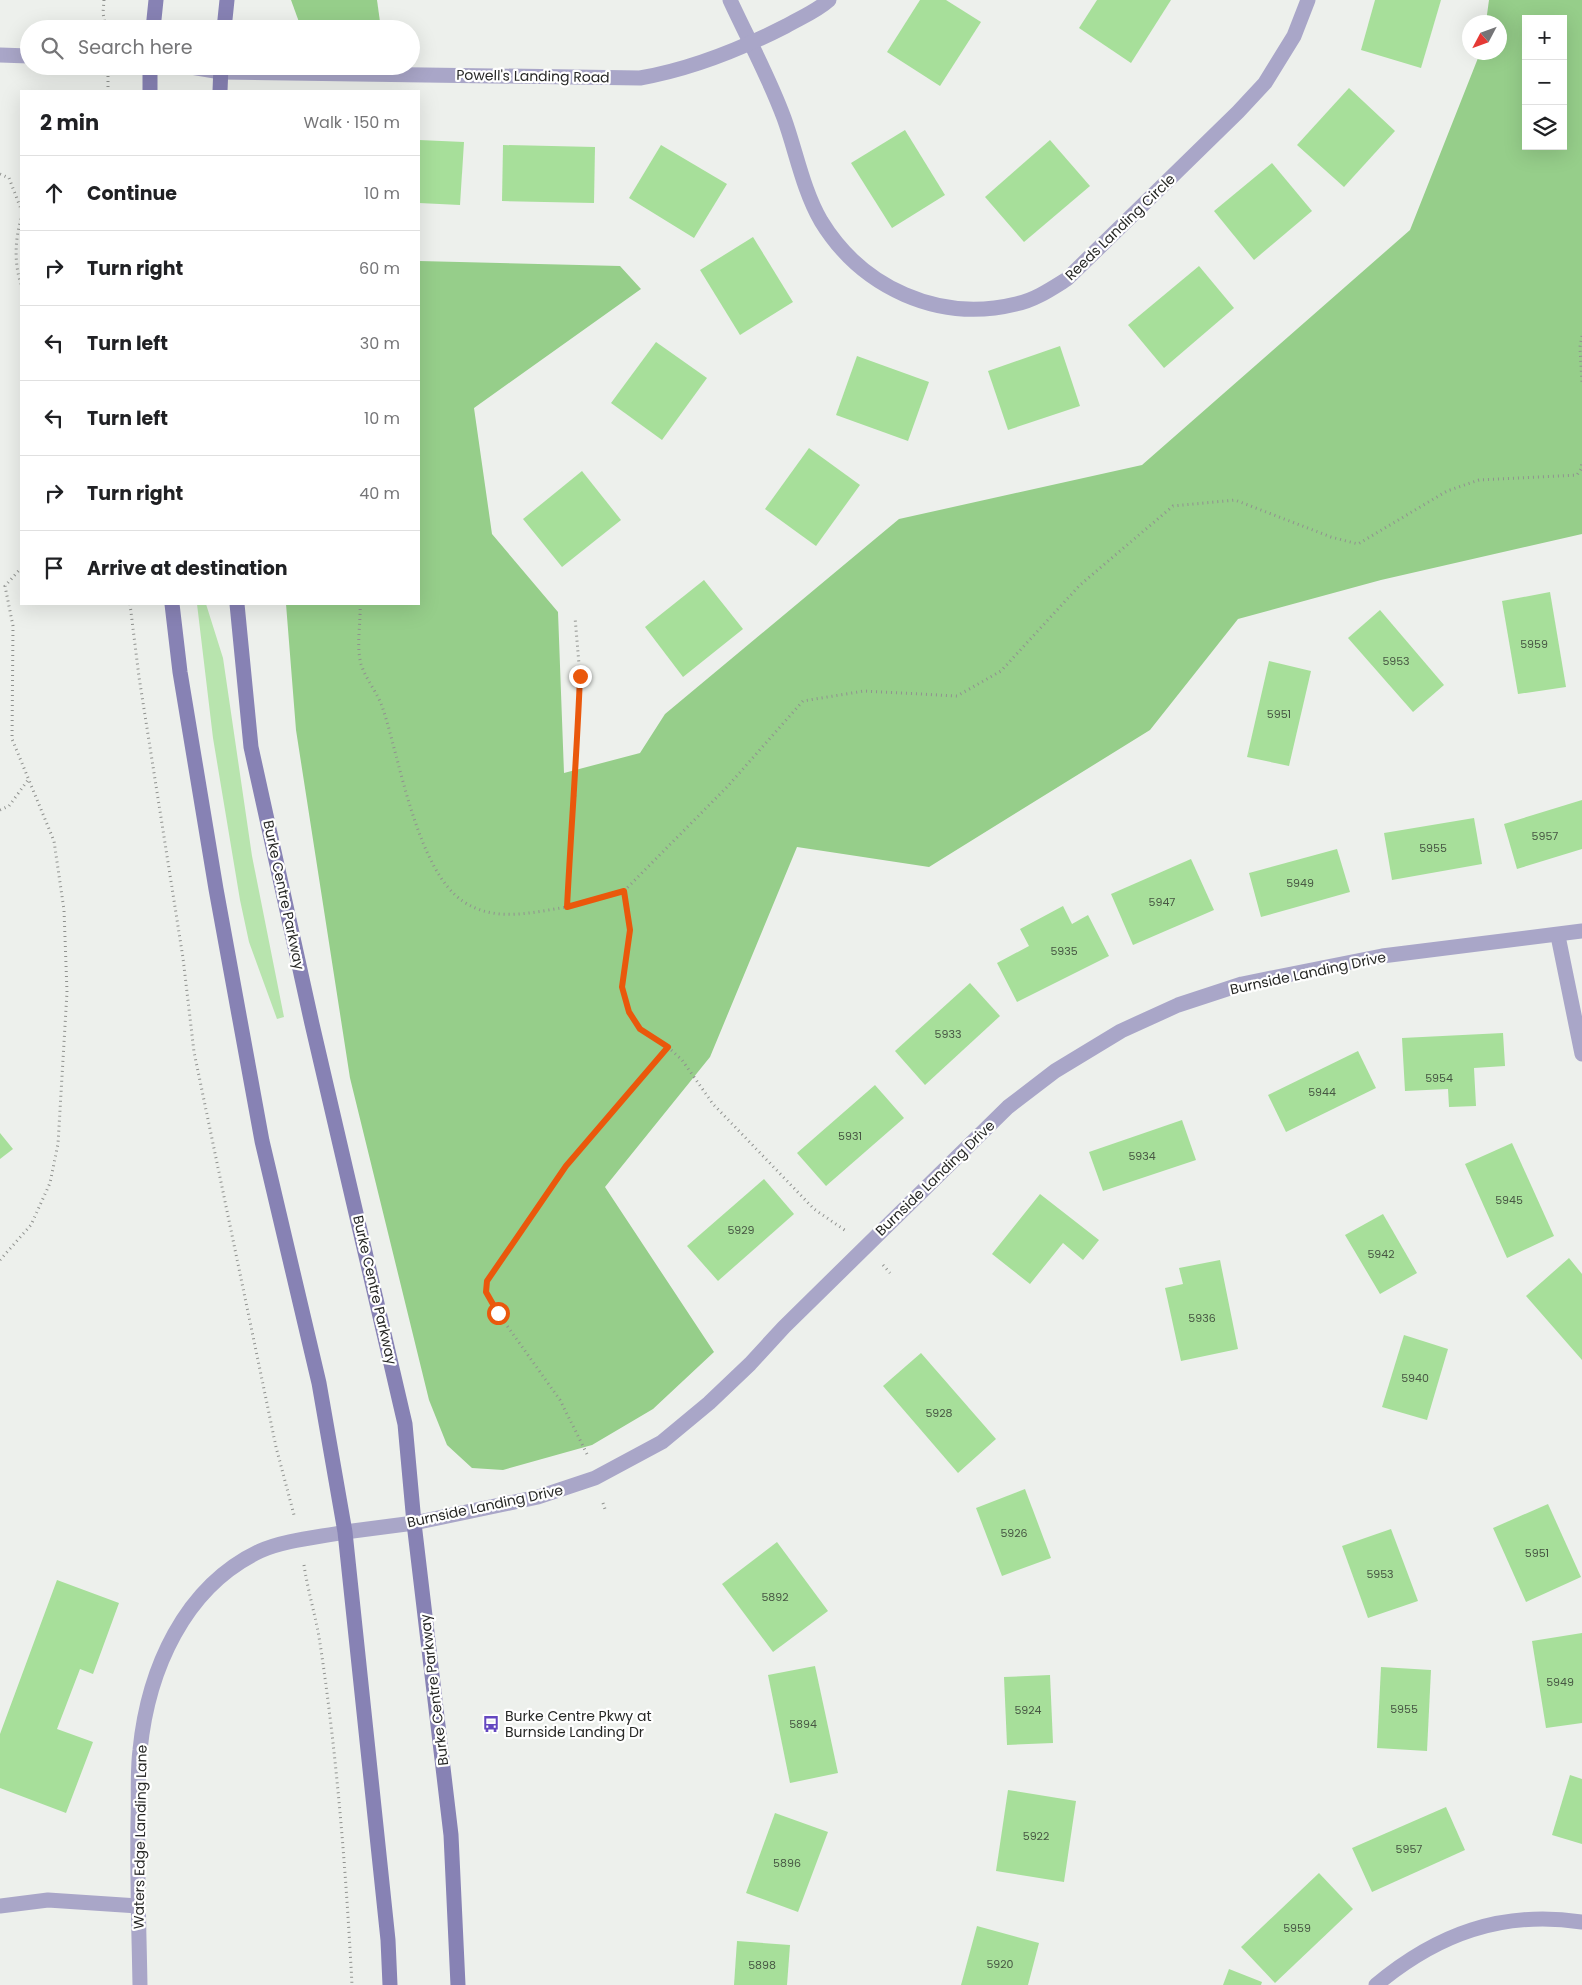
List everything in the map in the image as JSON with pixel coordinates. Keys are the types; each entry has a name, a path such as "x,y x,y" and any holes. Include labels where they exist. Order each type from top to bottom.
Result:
{"main road":[{"path":"154,20 156,0"},
{"path":"225,20 227,0"},
{"path":"150,75 150,90"},
{"path":"220,90 221,75"},
{"path":"172,605 180,672 216,890 262,1142 319,1383 345,1532 388,1940 390,1985"},
{"name":"Burke Centre Parkway","path":"237,605 252,747 312,1024 406,1424 414,1523 451,1835 458,1985"}],"street":[{"name":"Reeds Landing Circle","path":"730,0 783,115 820,220 838,246 869,275 895,292 936,306 982,310 1017,304 1045,293 1067,279 1238,112 1265,83 1294,36 1308,0"},
{"name":"Powell's Landing Road","path":"420,73 640,78 685,69 751,44 829,0"},
{"path":"0,55 20,56"},
{"name":"Burnside Landing Drive","path":"345,1532 414,1523 567,1489 596,1478 662,1442 709,1404 784,1327 1008,1107 1055,1071 1121,1031 1178,1005 1242,984 1382,956 1558,936 1582,931"},
{"path":"1558,936 1582,1054"},
{"name":"Waters Edge Landing Lane","path":"140,1985 138,1906 140,1750 148,1703 164,1653 179,1623 202,1594 232,1569 261,1551 345,1532"},
{"path":"0,1906 48,1900 138,1906"},
{"path":"1376,1985 1403,1962 1424,1949 1464,1932 1508,1920 1582,1922"}],"path":[{"path":"104,0 102,13 104,20"},
{"path":"108,75 108,90"},
{"path":"0,174 10,178 20,206"},
{"path":"20,222 17,232 16,252 20,278"},
{"path":"1582,336 1580,347 1582,383"},
{"path":"360,605 361,664 383,707 399,767 430,859 444,882 464,902 488,913 514,915 567,907 624,891 728,786 803,701 864,691 957,696 1001,672 1080,586 1173,506 1235,500 1331,537 1358,544 1447,491 1478,480 1576,475 1581,470 1582,461"},
{"path":"0,1260 31,1226 50,1183 58,1144 66,992 64,910 54,841 12,739 13,626 5,586 20,569"},
{"path":"130,605 138,677 183,958 194,1052 287,1494"},
{"path":"567,907 570,836 576,796 580,676 575,617"},
{"path":"0,810 8,806 28,780"},
{"path":"624,891 630,930 622,987 629,1012 640,1029 668,1047 682,1060 713,1104 774,1168 814,1209 842,1227"},
{"path":"586,1448 560,1400 498,1313 486,1292 487,1281 566,1166 668,1047"},
{"path":"306,1581 320,1642 330,1725 347,1898 352,1985"}],"green space":[{"path":"291,0 377,0 380,20 298,20"},
{"path":"1489,0 1582,0 1582,534 1381,580 1238,619 1150,730 929,867 797,847 710,1057 605,1187 714,1352 653,1409 592,1445 503,1470 472,1468 447,1445 429,1400 350,1078 296,730 286,605 420,605 420,261 620,266 641,289 474,408 492,534 558,612 564,773 640,753 665,714 899,519 1142,465 1410,230 1477,60 1507,60 1507,15 1487,15"},
{"path":"197,605 206,605 223,658 252,856 284,1017 277,1019 249,942 240,900 213,738"}],"building":[{"path":"920,0 946,0 981,22 940,86 887,52"},
{"path":"1097,0 1171,0 1131,63 1079,28"},
{"path":"1375,0 1441,0 1421,68 1361,50"},
{"path":"1349,88 1395,131 1344,187 1297,145"},
{"path":"905,130 945,195 892,228 851,163"},
{"path":"420,140 464,142 460,205 420,203"},
{"path":"1050,140 1090,186 1024,242 985,197"},
{"path":"503,145 595,147 594,203 502,201"},
{"path":"661,145 727,184 694,238 629,198"},
{"path":"1272,163 1312,211 1254,260 1214,211"},
{"path":"753,237 793,302 740,335 700,270"},
{"path":"1199,266 1234,308 1164,368 1128,325"},
{"path":"656,342 707,378 662,440 611,403"},
{"path":"1060,346 1080,406 1008,430 988,371"},
{"path":"857,356 929,382 908,441 836,415"},
{"path":"809,448 860,485 816,546 765,509"},
{"path":"582,471 621,520 562,567 523,519"},
{"path":"704,580 743,629 683,677 645,627"},
{"path":"1550,592 1566,687 1518,694 1502,601"},
{"path":"1380,610 1444,685 1413,712 1348,638"},
{"path":"1269,661 1311,671 1289,766 1247,757"},
{"path":"1582,800 1582,849 1517,869 1504,824"},
{"path":"1474,818 1482,864 1392,880 1384,833"},
{"path":"1337,849 1350,892 1261,917 1249,873"},
{"path":"1191,859 1214,910 1133,945 1111,894"},
{"path":"1063,906 1072,924 1088,915 1109,956 1017,1002 997,963 1029,946 1020,929"},
{"path":"970,983 1000,1016 925,1085 895,1051"},
{"path":"1503,1033 1505,1066 1474,1068 1476,1106 1449,1107 1448,1089 1405,1091 1402,1038"},
{"path":"1358,1051 1376,1088 1286,1132 1268,1095"},
{"path":"875,1085 904,1118 826,1186 797,1153"},
{"path":"1182,1120 1196,1160 1103,1191 1089,1152"},
{"path":"0,1133 13,1149 0,1159"},
{"path":"1512,1143 1554,1236 1507,1258 1465,1164"},
{"path":"764,1179 794,1214 718,1281 687,1246"},
{"path":"1040,1194 1099,1240 1083,1260 1063,1243 1030,1284 992,1254"},
{"path":"1383,1214 1417,1273 1380,1294 1345,1235"},
{"path":"1569,1258 1582,1274 1582,1360 1526,1296"},
{"path":"1220,1260 1238,1349 1181,1361 1165,1288 1183,1284 1179,1268"},
{"path":"1404,1335 1448,1349 1427,1420 1382,1407"},
{"path":"921,1353 996,1439 958,1473 883,1386"},
{"path":"1025,1489 1051,1558 1002,1576 976,1508"},
{"path":"1548,1504 1581,1577 1526,1602 1493,1528"},
{"path":"1391,1529 1418,1601 1368,1618 1342,1546"},
{"path":"777,1542 828,1611 773,1652 722,1584"},
{"path":"57,1580 119,1603 93,1674 80,1669 57,1729 93,1742 66,1813 0,1788 0,1734"},
{"path":"1582,1633 1582,1723 1546,1728 1532,1641"},
{"path":"815,1666 838,1773 790,1783 768,1675"},
{"path":"1381,1667 1431,1670 1427,1751 1377,1748"},
{"path":"1050,1675 1053,1743 1007,1745 1004,1677"},
{"path":"1570,1775 1582,1779 1582,1844 1552,1835"},
{"path":"1008,1790 1076,1801 1064,1882 996,1871"},
{"path":"1446,1807 1465,1850 1372,1892 1352,1848"},
{"path":"775,1813 828,1832 798,1912 746,1893"},
{"path":"1319,1873 1353,1909 1275,1983 1241,1947"},
{"path":"977,1926 1039,1943 1028,1985 961,1985"},
{"path":"737,1941 790,1945 787,1985 734,1985"},
{"path":"1229,1969 1262,1982 1261,1985 1223,1985"}],"place":[{"name":"Burke Centre Pkwy at Burnside Landing Dr","path":"491,1724"}],"route":[{"path":"498,1313 486,1292 487,1281 566,1166 668,1047 640,1029 629,1012 622,987 624,961 630,930 624,891 567,907 570,836 576,796 580,676"}]}
